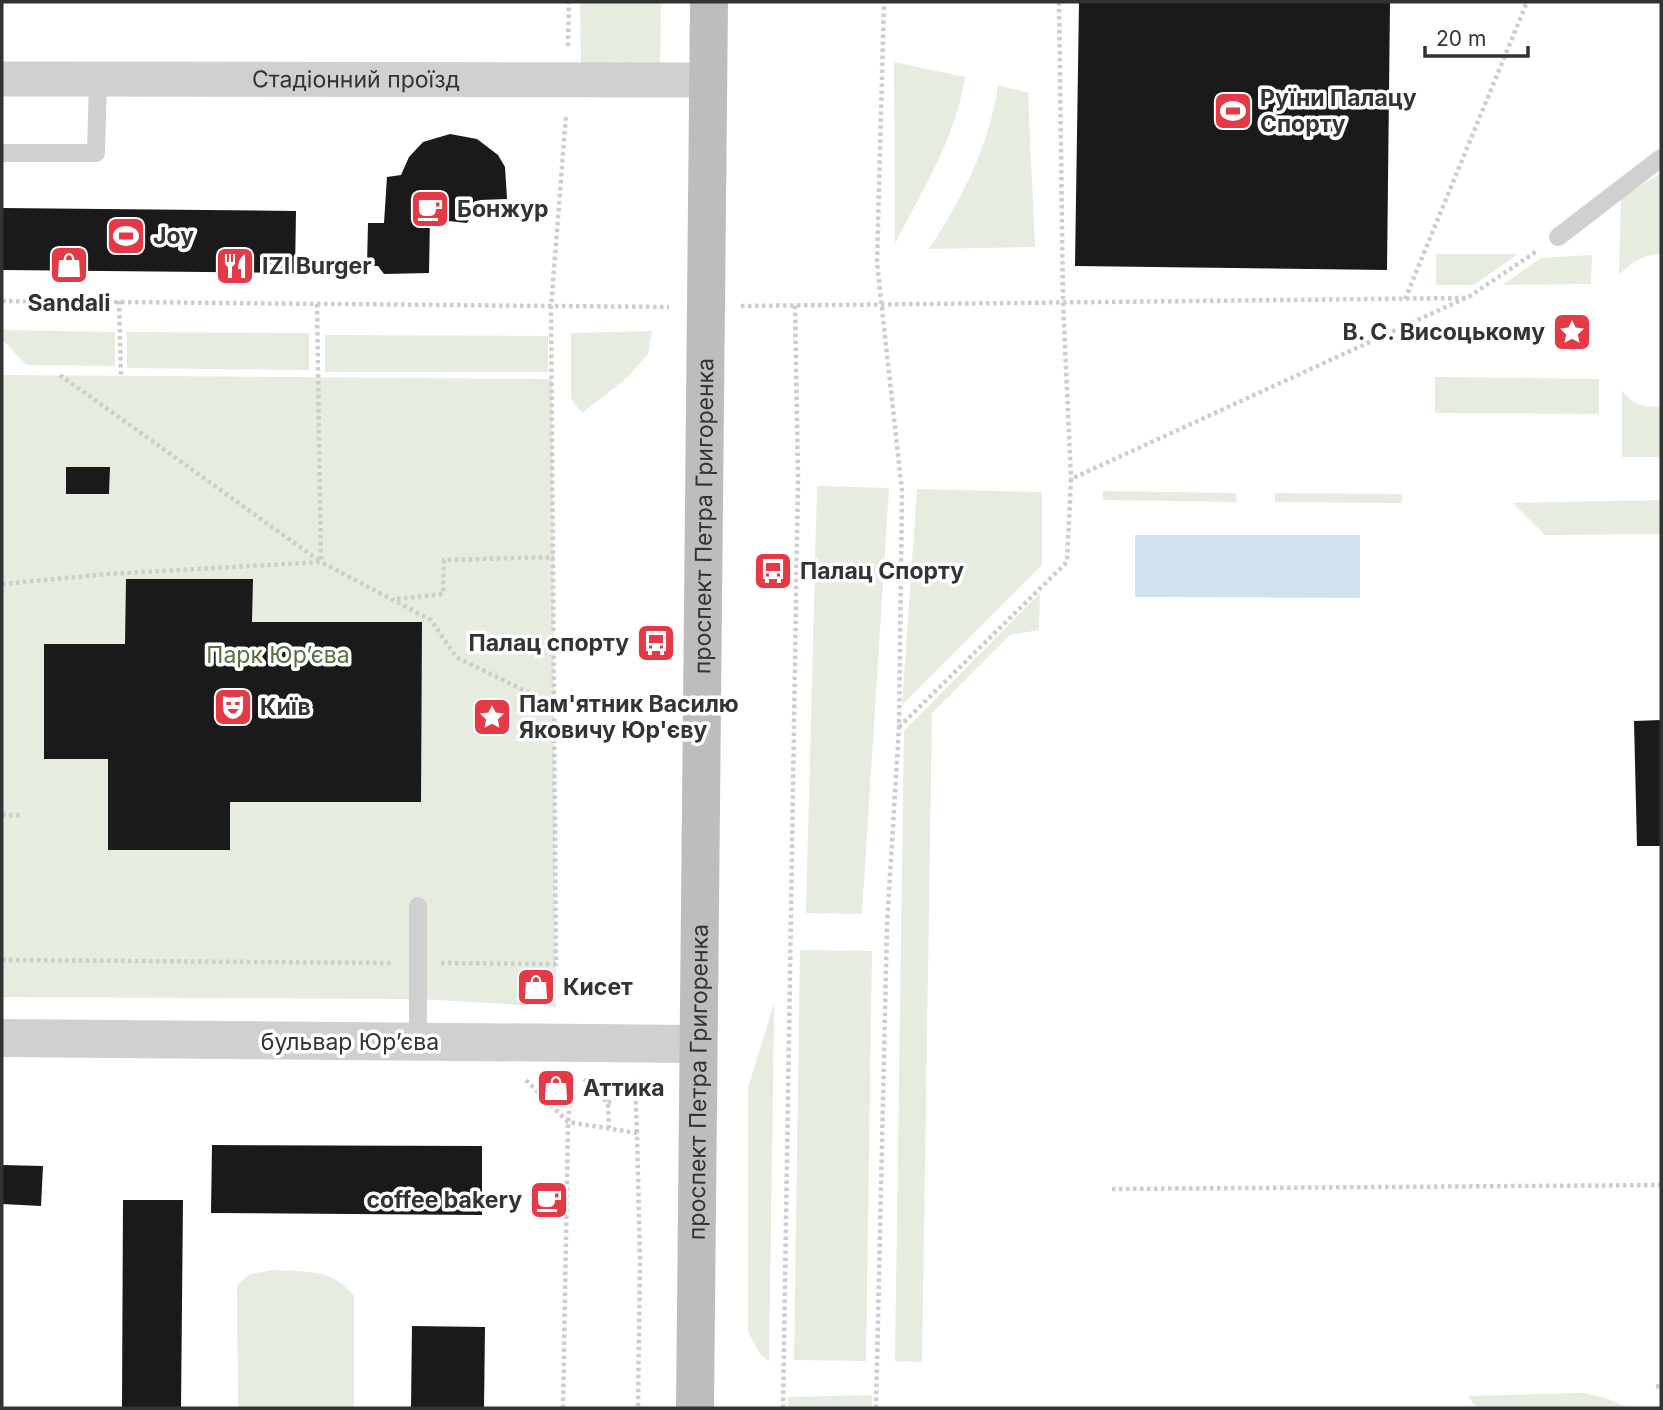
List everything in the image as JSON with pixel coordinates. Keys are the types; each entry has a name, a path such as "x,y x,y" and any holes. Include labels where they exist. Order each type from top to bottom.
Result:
{"main road":[{"name":"проспект Петра Григоренка","path":"695,1408 709,2"}],"street":[{"name":"Стадіонний проїзд","path":"2,79 708,80"},
{"name":"бульвар Юрʼєва","path":"2,1038 698,1044"}],"lane":[{"path":"2,153 96,153 98,80"},
{"path":"1558,237 1661,158"},
{"path":"418,906 418,1043"}],"path":[{"path":"2,960 556,964 551,308 568,80 569,2"},
{"path":"876,1408 887,925 898,727 902,491 877,263 884,2"},
{"path":"898,727 1067,562 1070,480 1063,302 1059,2"},
{"path":"1405,299 1527,2"},
{"path":"1070,480 1466,298 1558,237"},
{"path":"2,301 551,308 1466,298"},
{"path":"119,301 121,376"},
{"path":"317,304 321,562"},
{"path":"783,1408 798,478 795,306"},
{"path":"60,375 321,562 396,599 431,620 456,657 556,706"},
{"path":"396,599 443,594 444,560 554,557"},
{"path":"2,584 108,574 321,562"},
{"path":"2,815 22,815"},
{"path":"563,1408 568,1122 573,1069 608,1103 609,1128"},
{"path":"632,1073 636,1081 638,1133 638,1408"},
{"path":"524,1079 568,1122 638,1133"},
{"path":"608,1103 636,1081"},
{"path":"1112,1189 1661,1185"}],"green space":[{"path":"580,2 661,2 660,64 581,68"},
{"path":"894,62 965,77 961,99 946,142 895,244"},
{"path":"998,85 1028,93 1035,247 929,249 953,211 973,170 988,128"},
{"path":"1661,173 1661,254 1638,260 1619,275 1621,198"},
{"path":"1436,254 1518,254 1474,285 1436,285"},
{"path":"1592,255 1591,284 1502,285 1541,258"},
{"path":"2,330 115,332 115,366 26,365 2,339"},
{"path":"652,331 648,354 628,377 582,413 571,399 571,333"},
{"path":"127,332 309,333 309,370 127,368"},
{"path":"325,335 548,336 548,372 325,372"},
{"name":"Парк Юр’єва","path":"2,375 552,379 556,1007 419,999 2,997"},
{"path":"1435,377 1599,379 1599,414 1435,413"},
{"path":"1622,391 1639,404 1661,407 1661,457 1622,457"},
{"path":"817,486 889,488 862,914 806,913"},
{"path":"917,489 1042,492 1042,565 902,705"},
{"path":"1103,491 1236,493 1237,502 1103,500"},
{"path":"1275,493 1402,494 1402,503 1275,502"},
{"path":"1661,500 1661,534 1545,535 1513,503"},
{"path":"1040,593 1039,630 1010,635 932,713 922,1362 895,1361 904,731"},
{"path":"800,950 872,951 866,1361 794,1360"},
{"path":"774,1003 769,1361 760,1354 748,1332 748,1088"},
{"path":"275,1270 328,1276 346,1287 354,1296 354,1408 238,1408 237,1285 250,1274"},
{"path":"1583,1393 1606,1398 1628,1408 1477,1408 1468,1396"},
{"path":"872,1395 872,1408 788,1408 788,1397"}],"water":[{"path":"1135,535 1360,535 1360,598 1135,597"}],"building":[{"name":"Руїни Палацу Спорту","path":"1079,2 1390,2 1387,270 1075,266"},
{"name":"Бонжур","path":"450,134 477,139 498,155 505,167 507,199 480,200 467,223 430,219 429,273 384,274 378,266 367,266 368,223 384,223 387,177 401,175 409,157 423,142"},
{"path":"2,208 296,211 295,273 2,270"},
{"path":"66,467 110,467 109,494 66,494"},
{"name":"Київ","path":"126,579 253,579 252,622 422,622 421,802 230,802 230,850 108,850 108,759 44,759 44,644 125,644"},
{"path":"1661,720 1661,846 1637,846 1634,721"},
{"path":"212,1145 482,1146 482,1215 211,1213"},
{"path":"2,1165 43,1166 41,1206 2,1204"},
{"path":"123,1200 183,1200 181,1408 122,1408"},
{"path":"412,1326 485,1327 484,1408 411,1408"}],"place":[{"name":"Руїни Палацу Спорту","path":"1233,111"},
{"name":"Бонжур","path":"430,209"},
{"name":"Joy","path":"126,236"},
{"name":"Sandali","path":"69,265"},
{"name":"IZI Burger","path":"235,266"},
{"name":"В. С. Висоцькому","path":"1572,332"},
{"name":"Палац Спорту","path":"773,571"},
{"name":"Палац спорту","path":"656,643"},
{"name":"Київ","path":"233,707"},
{"name":"Пам'ятник Василю Яковичу Юр'єву","path":"492,717"},
{"name":"Кисет","path":"536,987"},
{"name":"Аттика","path":"556,1088"},
{"name":"coffee bakery","path":"549,1200"}]}
